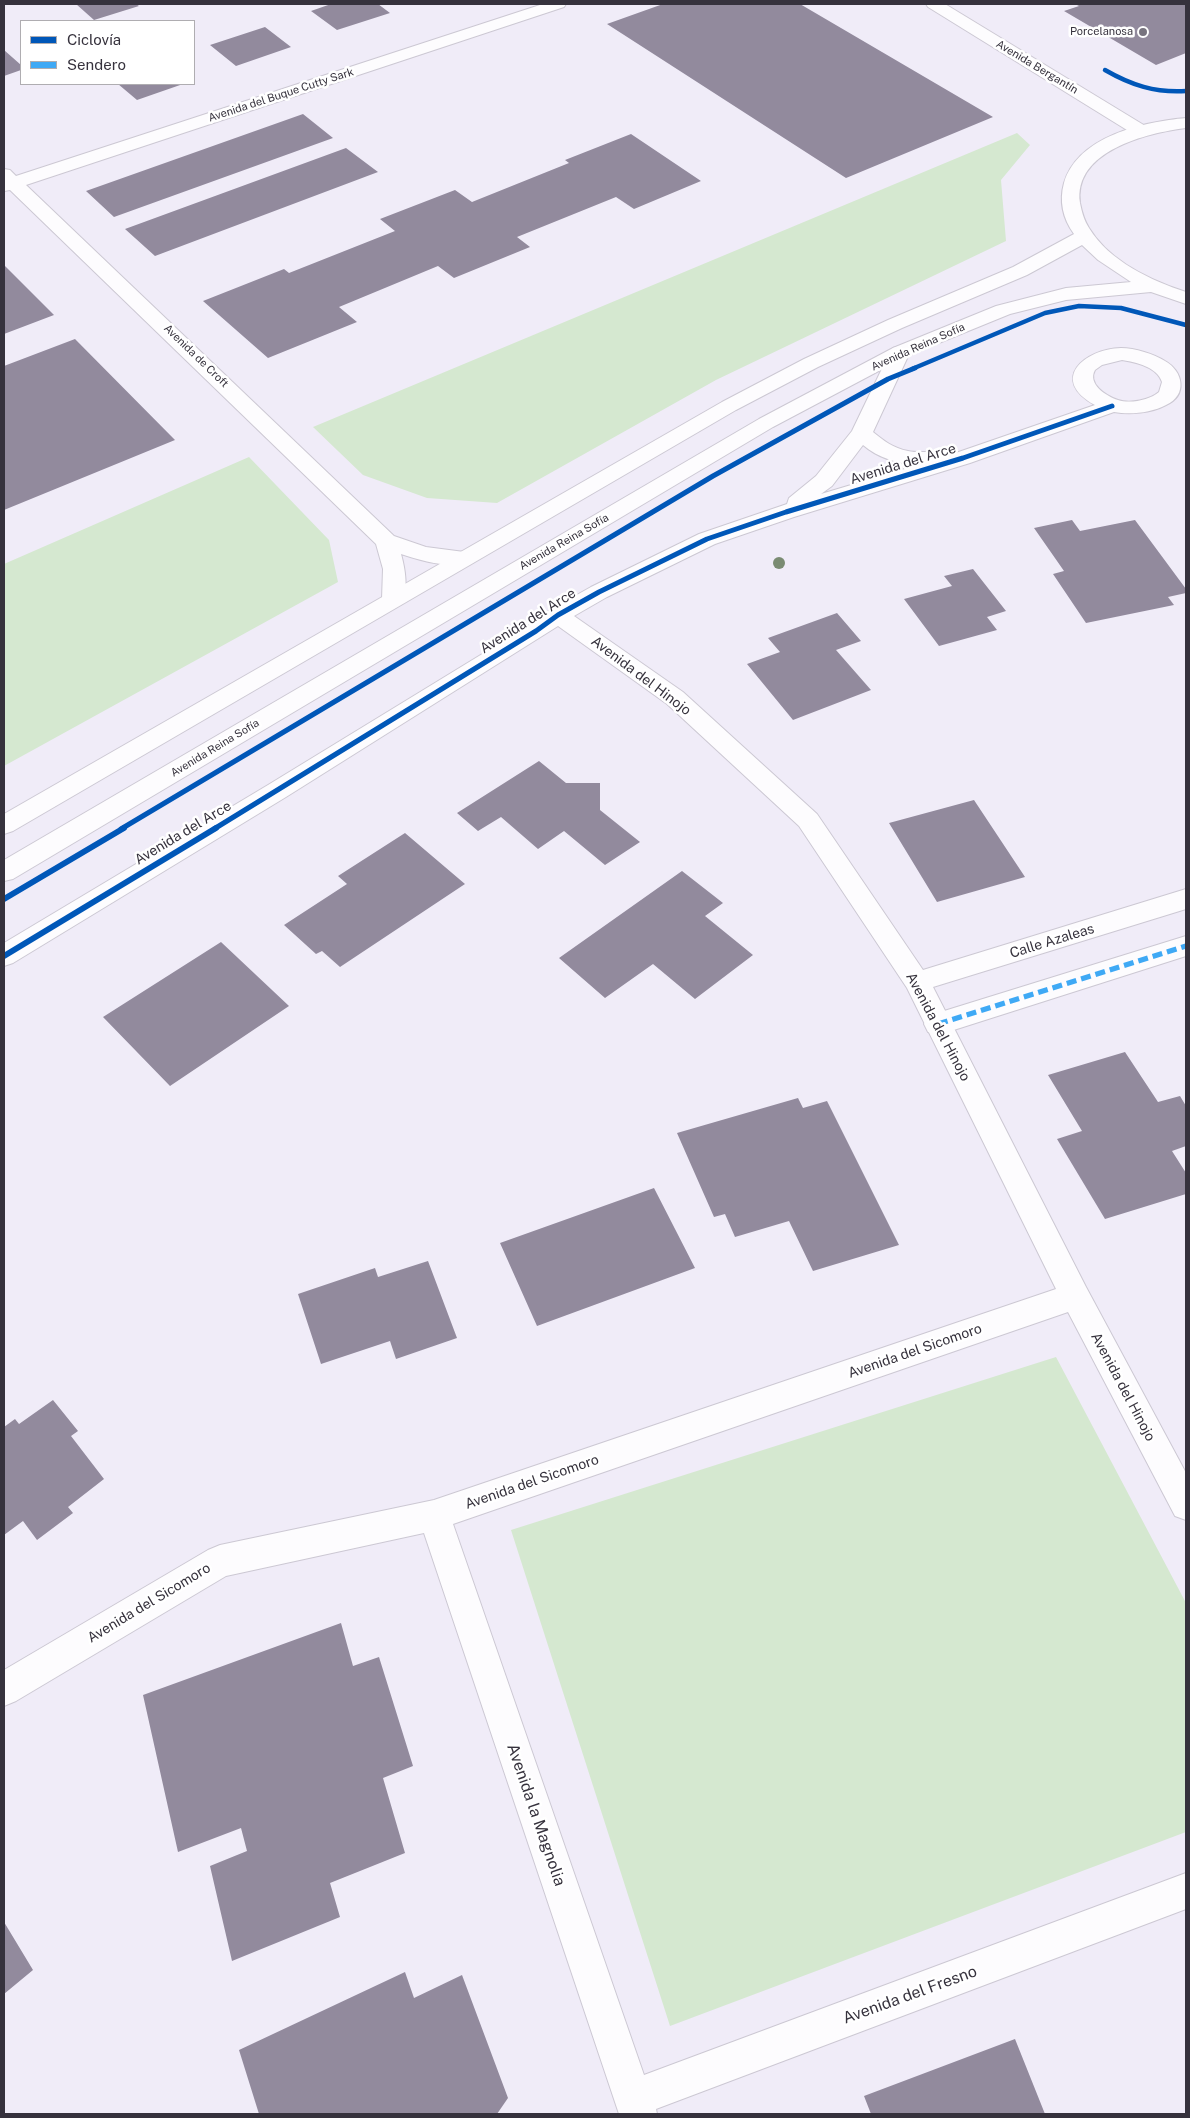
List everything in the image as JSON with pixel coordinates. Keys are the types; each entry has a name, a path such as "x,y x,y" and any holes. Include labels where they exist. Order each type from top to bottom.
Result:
{"street":[{"name":"Avenida del Buque Cutty Sark","path":"7,181 558,4"},
{"name":"Avenida Bergantín","path":"934,4 1141,131"},
{"path":"1186,122 1141,131 1105,146 1091,156 1076,174 1070,194 1072,215 1084,236 1112,263 1153,286 1186,298"},
{"name":"Avenida de Croft","path":"7,181 229,388 386,541 424,554 464,558"},
{"path":"4,825 729,406 811,363 895,324 1020,271 1084,236"},
{"name":"Avenida Reina Sofía","path":"4,872 757,428 900,352 1003,310 1066,294 1153,286"},
{"name":"Avenida del Arce","path":"786,512 824,481 862,432 900,352"},
{"name":"Avenida del Arce","path":"4,956 285,786 536,631 558,615 599,592 707,539 786,512 963,458 1112,406"},
{"name":"Avenida del Arce","path":"862,432 880,449 906,458 928,460 963,458"},
{"name":"Avenida de Croft","path":"386,541 394,569 393,599"},
{"name":"Avenida del Hinojo","path":"558,615 675,698 808,820 917,982 1075,1296 1186,1505"},
{"name":"Calle Azaleas","path":"917,982 1186,899"},
{"path":"938,1024 1186,946"},
{"name":"Avenida del Sicomoro","path":"4,1689 220,1560 434,1515 1075,1296"},
{"name":"Avenida la Magnolia","path":"434,1515 636,2106"},
{"name":"Avenida del Fresno","path":"636,2106 1186,1891"}],"green space":[{"path":"1017,133 1030,145 1001,180 1006,241 716,380 497,503 427,498 363,475 313,427"},
{"path":"249,457 329,540 338,582 4,766 4,564"},
{"path":"1056,1357 1186,1603 1186,1832 670,2026 511,1530"}],"building":[{"path":"76,4 136,4 139,6 94,20"},
{"path":"331,4 378,4 390,13 337,30 311,11"},
{"path":"663,4 800,4 993,117 846,178 607,24"},
{"name":"Porcelanosa","path":"1075,4 1186,4 1186,53 1156,65 1064,11 1079,6"},
{"path":"265,27 291,47 236,66 210,45"},
{"path":"4,50 20,64 20,70 4,76"},
{"path":"119,85 180,85 137,100"},
{"path":"303,114 333,138 114,217 86,191"},
{"path":"631,134 701,181 634,209 616,197 517,237 530,247 454,278 438,266 339,307 357,322 268,358 203,301 284,269 289,273 395,231 380,219 455,190 472,202 569,163 565,160"},
{"path":"346,148 378,172 155,256 125,229"},
{"path":"4,265 54,315 4,334"},
{"path":"75,339 175,440 4,510 4,366"},
{"path":"1072,520 1080,531 1135,520 1186,589 1186,593 1168,597 1174,605 1086,623 1053,574 1064,571 1034,528"},
{"path":"973,569 1006,611 987,617 997,630 939,646 904,599 952,586 944,576"},
{"path":"837,613 861,641 836,650 871,690 793,720 747,664 780,652 768,638"},
{"path":"539,761 566,783 600,783 600,810 640,842 605,865 564,831 538,849 501,817 478,831 457,813"},
{"path":"974,800 1025,877 937,902 889,823"},
{"path":"405,833 465,884 340,967 322,951 316,954 284,925 347,884 338,876"},
{"path":"682,871 723,903 705,916 753,955 695,999 653,964 605,998 559,958"},
{"path":"221,942 289,1006 170,1086 103,1017"},
{"path":"1125,1052 1158,1102 1180,1096 1186,1106 1186,1146 1172,1151 1186,1173 1186,1194 1105,1219 1057,1139 1082,1131 1048,1075"},
{"path":"798,1098 803,1108 827,1101 899,1245 813,1271 789,1221 735,1237 725,1214 714,1217 677,1133"},
{"path":"654,1188 695,1268 537,1326 500,1243"},
{"path":"428,1261 457,1338 396,1359 390,1341 321,1364 298,1294 375,1268 378,1277"},
{"path":"53,1400 78,1431 71,1436 104,1479 68,1507 73,1513 37,1540 23,1521 4,1535 4,1427 15,1419 19,1424"},
{"path":"341,1623 353,1666 379,1657 413,1766 383,1778 405,1853 330,1883 340,1917 232,1961 210,1866 247,1851 241,1828 178,1852 143,1695"},
{"path":"4,1922 33,1970 4,1994"},
{"path":"405,1972 414,1998 462,1975 508,2098 497,2114 259,2114 239,2050"},
{"path":"1015,2039 1045,2114 871,2114 864,2096"}],"marked path":[{"path":"938,1024 1186,946"}],"cycle path":[{"path":"1105,70 1125,81 1144,88 1174,92 1186,91"},
{"path":"4,899 713,476 888,379 1045,313 1079,306 1121,308 1186,325"},
{"path":"4,956 277,791 536,631 558,615 599,592 707,539 786,512 963,458 1112,406"}],"place":[{"name":"Porcelanosa","path":"1143,32"}]}
